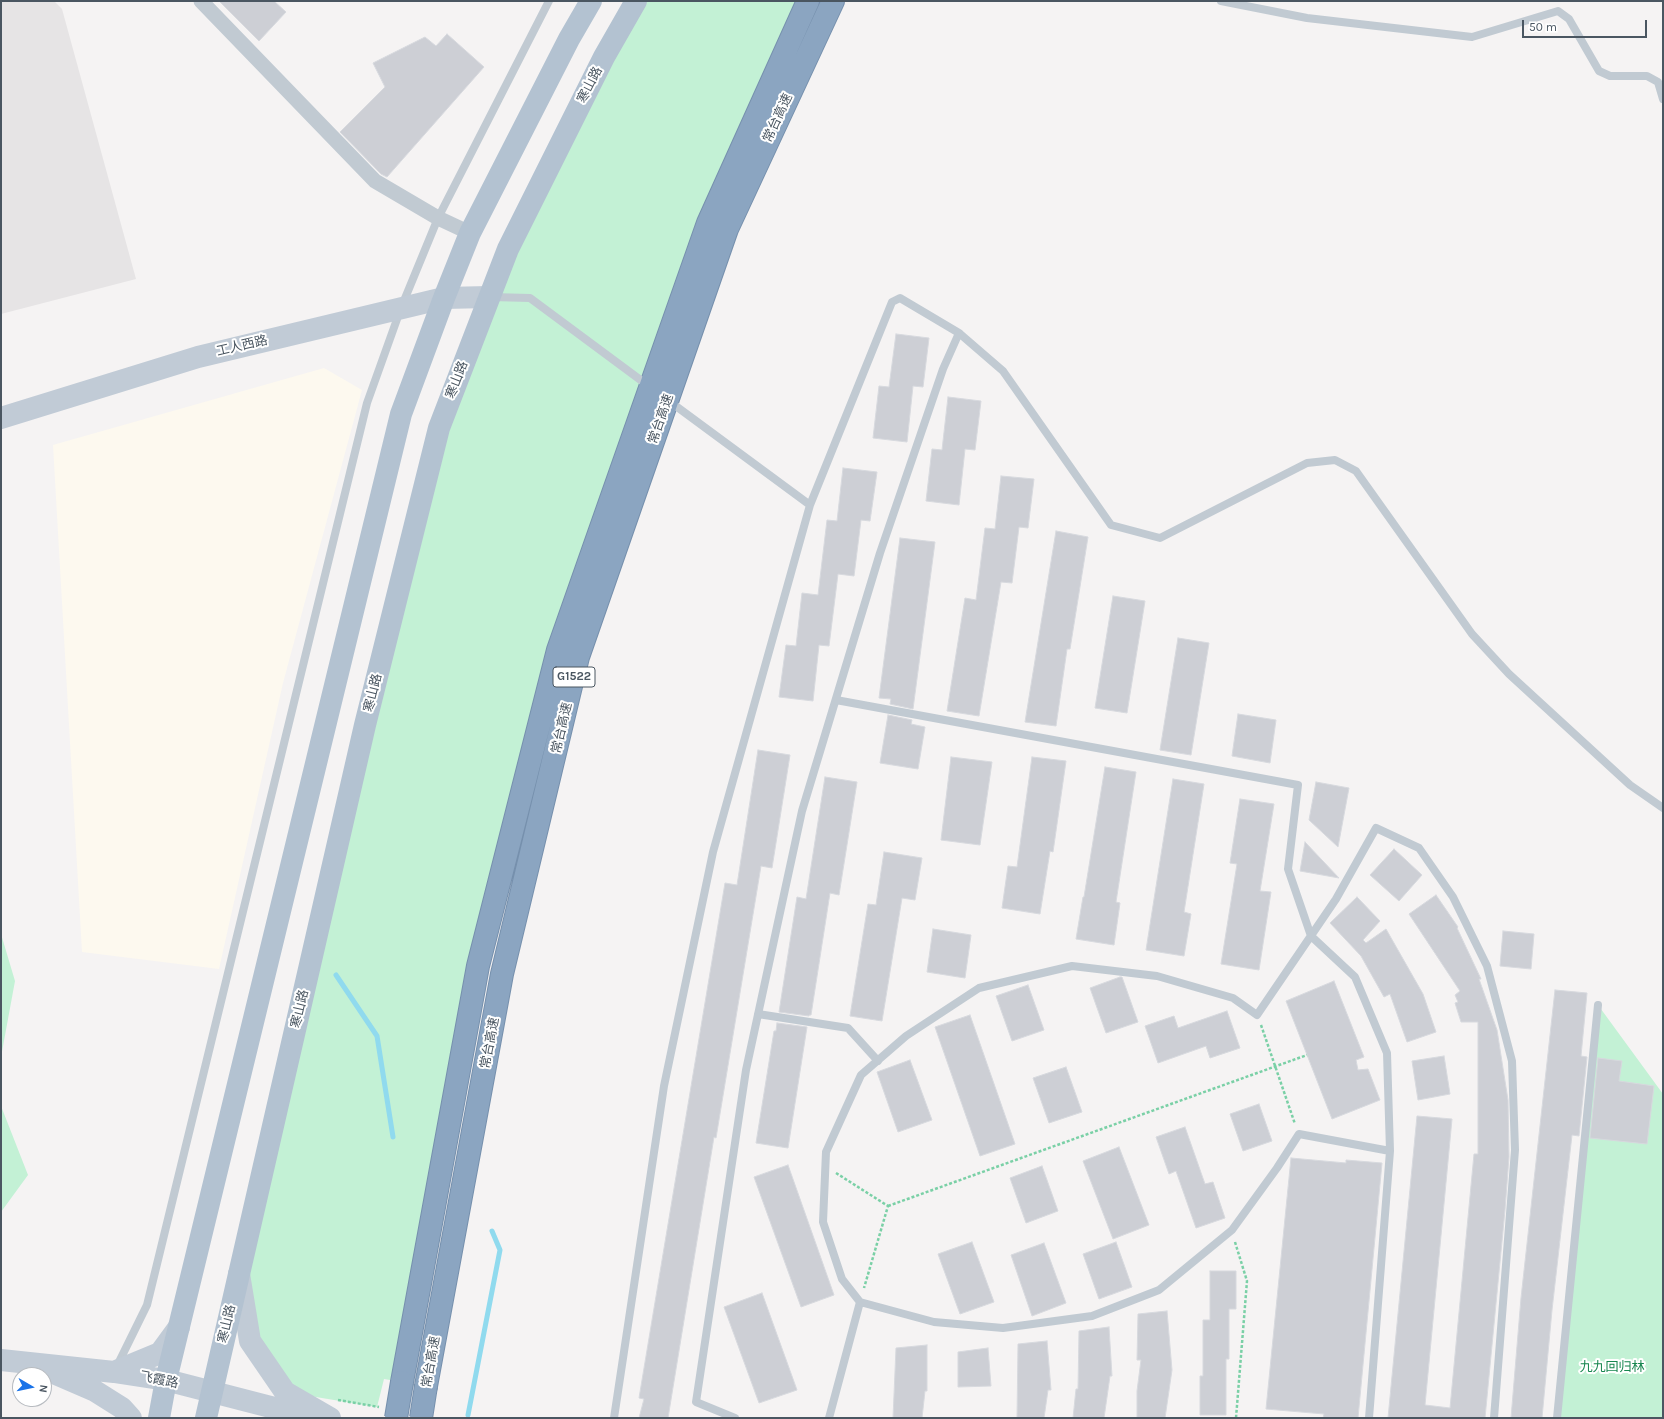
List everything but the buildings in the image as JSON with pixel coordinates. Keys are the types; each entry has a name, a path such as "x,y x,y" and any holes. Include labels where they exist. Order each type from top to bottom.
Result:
{"highway":[{"name":"常台高速","path":"390,1413 402,1382 478,966 558,650 708,223 808,1"},
{"name":"常台高速","path":"420,1418 502,974 578,657 726,229 833,1"}],"main road":[{"path":"159,1418 166,1380 401,414 470,233 569,39 591,1"},
{"name":"寒山路","path":"206,1418 365,726 438,428 488,297 515,235 604,57 636,1"},
{"name":"工人西路","path":"1,418 198,356 444,298 488,297"},
{"path":"239,1274 250,1341 284,1392 332,1408"},
{"path":"114,1372 160,1353 179,1327"},
{"name":"飞霞路","path":"1,1360 114,1372 166,1380 313,1418"},
{"path":"32,1363 95,1391 122,1408 131,1418"}],"street":[{"path":"201,1 375,181 438,218 470,233"}],"lane":[{"path":"114,1372 147,1305 367,403 401,308 438,218 549,1"},
{"path":"1221,1 1307,18 1472,36 1558,11 1569,19 1599,71 1610,76 1647,76 1658,82 1663,99"},
{"path":"488,297 530,298 810,505"},
{"path":"614,1418 664,1086 711,860 810,505 892,302 900,298 959,333 1003,370 1111,526 1160,538 1307,463 1335,460 1356,471 1472,634 1509,674 1630,785 1663,808"},
{"path":"735,1418 696,1402 746,1070 802,811 888,531 943,369 959,333"},
{"path":"836,700 1298,785 1288,869 1311,936 1355,977 1387,1053 1390,1151 1369,1418"},
{"path":"1390,1151 1299,1134 1277,1168 1232,1230 1159,1290 1092,1316 1003,1328 934,1322 860,1302 842,1279 823,1222 826,1152 861,1075 906,1036 979,988 1072,966 1156,976 1233,998 1257,1015 1336,899 1376,828 1419,848 1453,896 1487,966 1512,1061 1515,1150 1494,1418"},
{"path":"1557,1418 1598,1005"},
{"path":"758,1014 848,1028 878,1061"},
{"path":"829,1418 860,1302"}],"path":[{"path":"1257,1015 1299,1134"},
{"path":"888,1206 1307,1055"},
{"path":"825,1166 888,1206"},
{"path":"860,1302 888,1206"},
{"path":"1232,1230 1247,1281 1236,1418"},
{"path":"332,1408 390,1413"}],"shaded area":[{"path":"1,1 54,1 62,9 136,279 1,314"},
{"path":"324,368 362,390 283,683 219,969 82,952 53,445"}],"green space":[{"path":"636,1 808,1 558,650 478,966 402,1382 384,1379 377,1407 285,1392 250,1341 239,1274 439,428 489,297"},
{"path":"1,934 15,981 1,1057"},
{"name":"九九回归林","path":"1598,1005 1663,1094 1663,1418 1557,1418"},
{"path":"1,1106 28,1175 1,1212"}],"waterway":[{"path":"336,975 377,1036 393,1137"},
{"path":"468,1415 500,1250 492,1231"}]}
